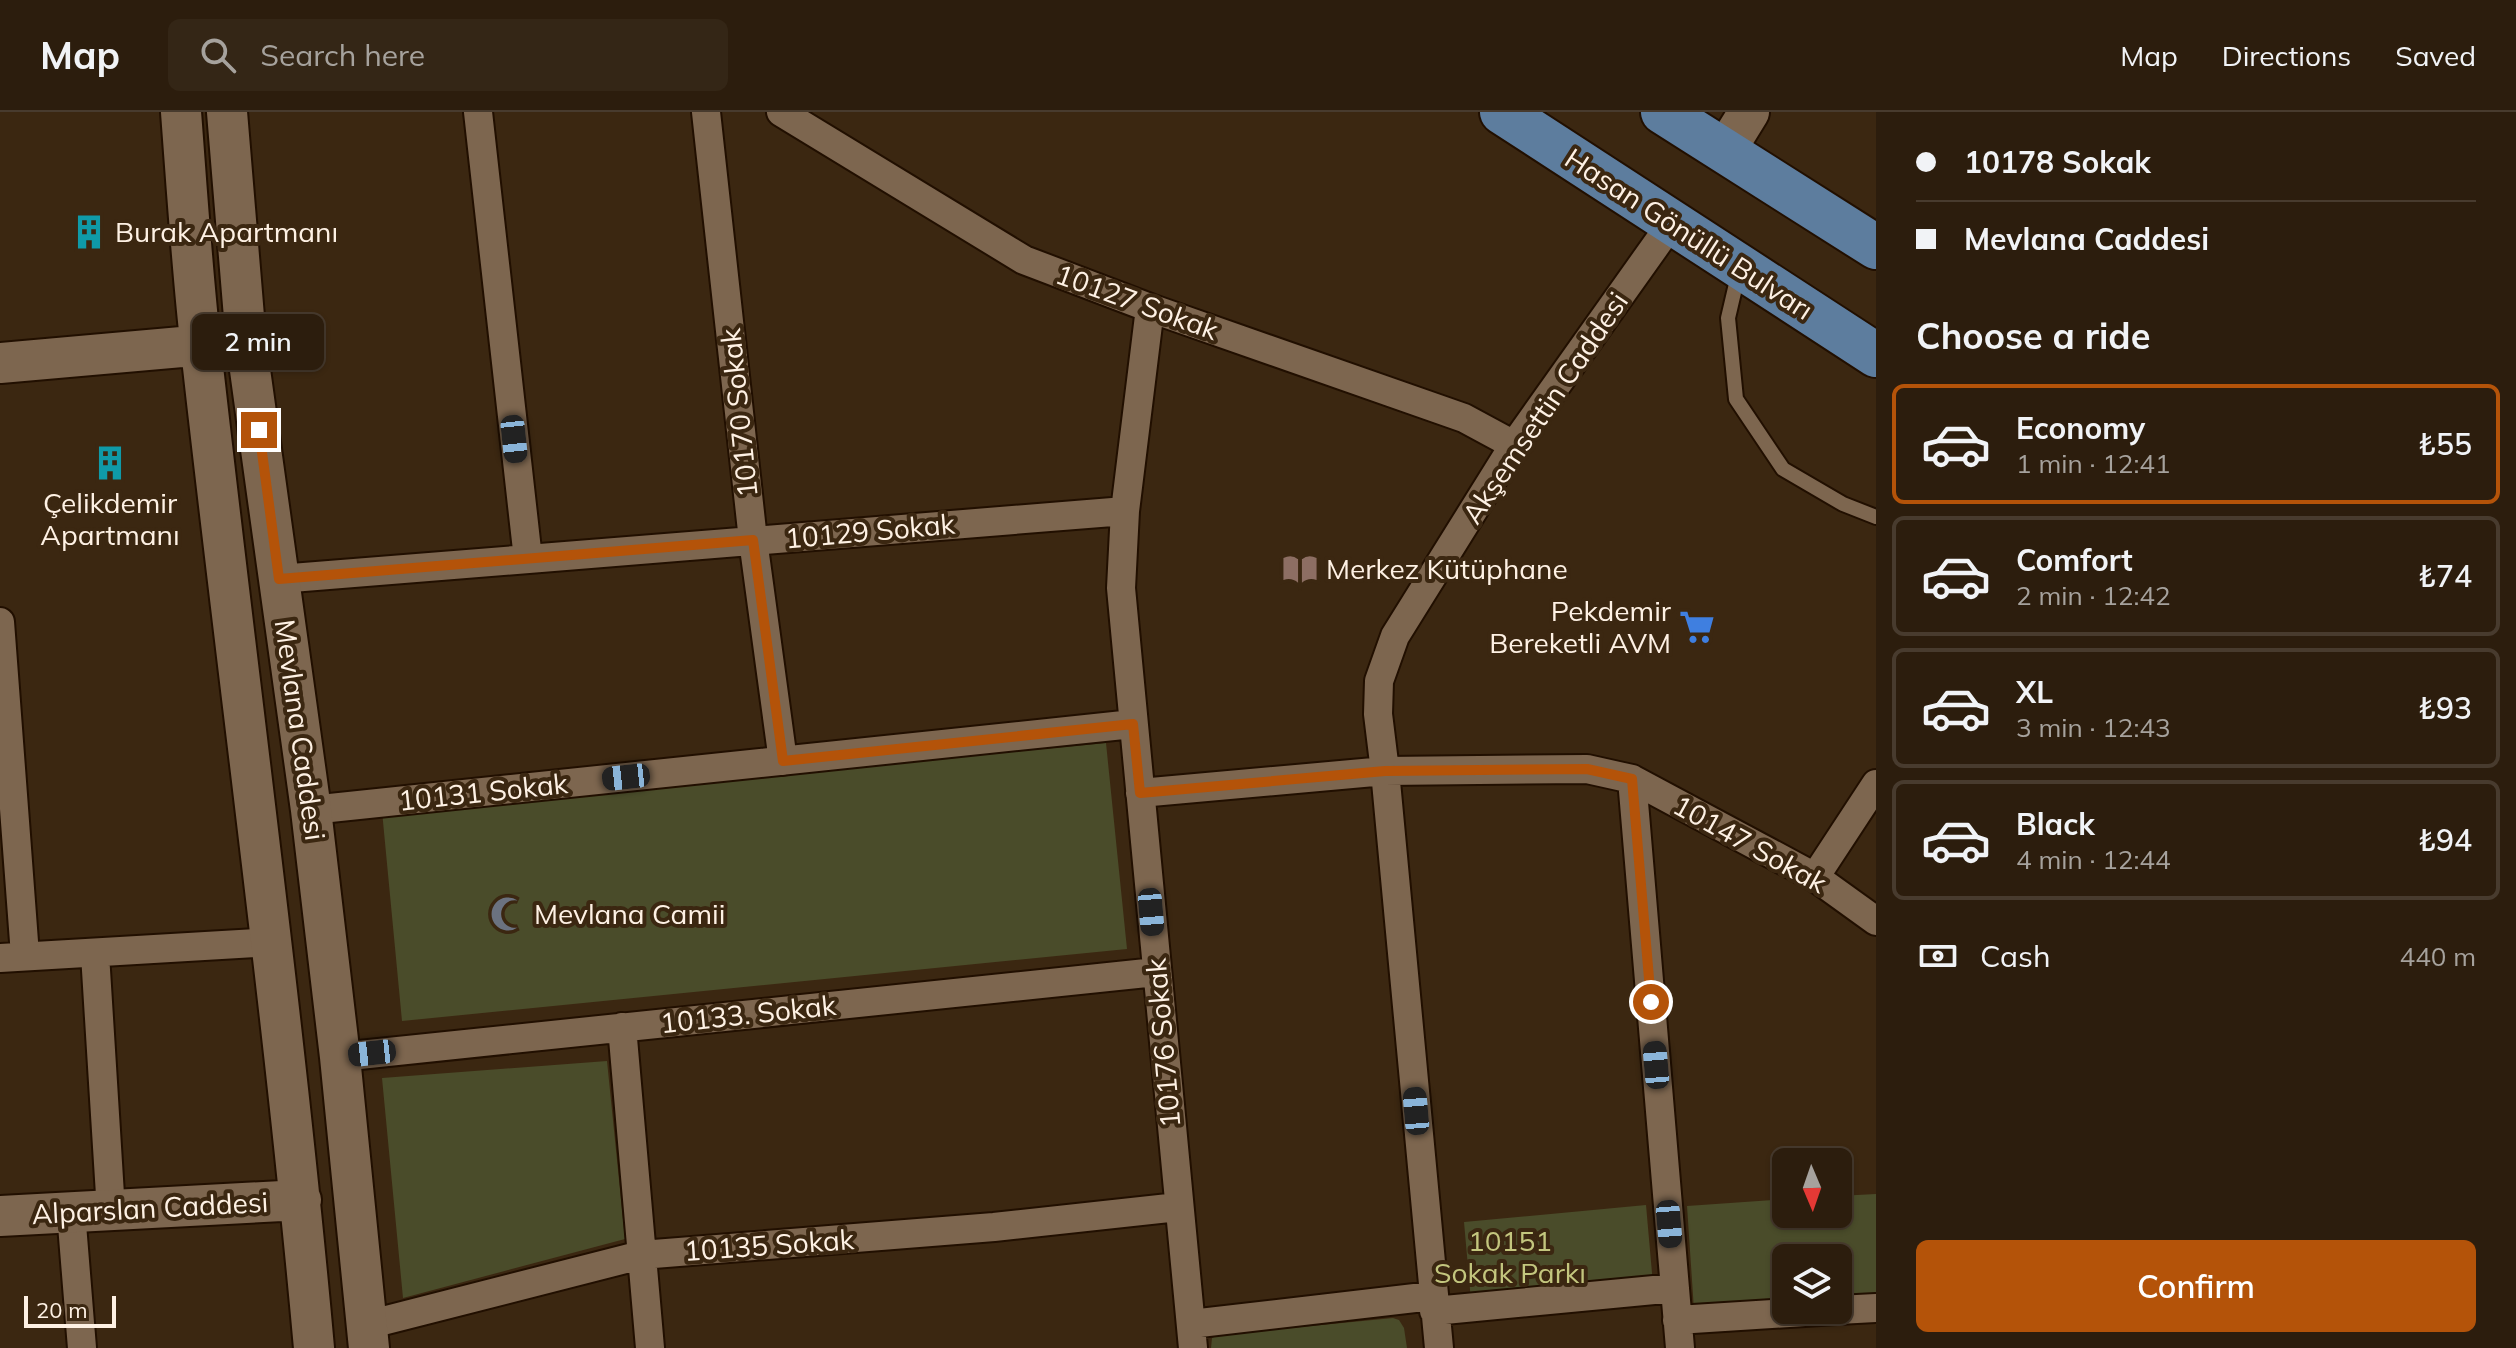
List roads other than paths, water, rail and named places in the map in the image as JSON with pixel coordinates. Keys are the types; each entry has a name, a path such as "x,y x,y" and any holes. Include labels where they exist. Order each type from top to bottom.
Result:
{"main road":[{"name":"Hasan Gönüllü Bulvarı","path":"1502,112 1876,355"},
{"path":"1663,112 1876,247"}],"street":[{"name":"Mevlana Caddesi","path":"181,112 201,346 272,942 314,1348"},
{"name":"Mevlana Caddesi","path":"227,112 246,341 311,810 368,1337"},
{"path":"478,112 528,559"},
{"name":"10170 Sokak","path":"706,112 753,540 783,761"},
{"path":"1725,151 1749,112"},
{"name":"10127 Sokak","path":"786,113 1024,260 1150,308 1464,418 1514,445"},
{"name":"Akşemsettin Caddesi","path":"1439,1348 1378,714 1379,681 1395,636 1514,445 1671,224"},
{"name":"10176 Sokak","path":"1150,308 1125,511 1121,588 1192,1336"},
{"path":"0,363 246,341"},
{"name":"10129 Sokak","path":"279,579 1125,511"},
{"path":"0,622 13,956 95,954 272,942"},
{"name":"10131 Sokak","path":"311,810 1133,724"},
{"name":"10147 Sokak","path":"1140,793 1385,771 1587,769 1632,779 1815,877 1876,921"},
{"path":"1632,779 1680,1348"},
{"path":"1815,877 1876,784"},
{"path":"95,954 111,1211"},
{"name":"10133. Sokak","path":"340,1057 1156,972"},
{"path":"622,1027 650,1348"},
{"name":"Alparslan Caddesi","path":"0,1216 301,1200"},
{"name":"10135 Sokak","path":"368,1337 641,1255 994,1227 1178,1207"},
{"path":"71,1212 82,1348"},
{"path":"1192,1336 1433,1304 1675,1288"},
{"path":"1852,1309 1876,1308"},
{"path":"1677,1320 1772,1314"}],"lane":[{"path":"1740,267 1728,318 1736,399 1783,469 1843,504 1876,517"}],"place":[{"name":"Burak Apartmanı","path":"89,232"},
{"name":"Çelikdemir Apartmanı","path":"110,463"},
{"name":"Merkez Kütüphane","path":"1300,569"},
{"name":"Pekdemir Bereketli AVM","path":"1697,627"},
{"name":"Mevlana Camii","path":"508,914"}],"park label":[{"name":"10151 Sokak Parkı","path":"1510,1257"}]}
